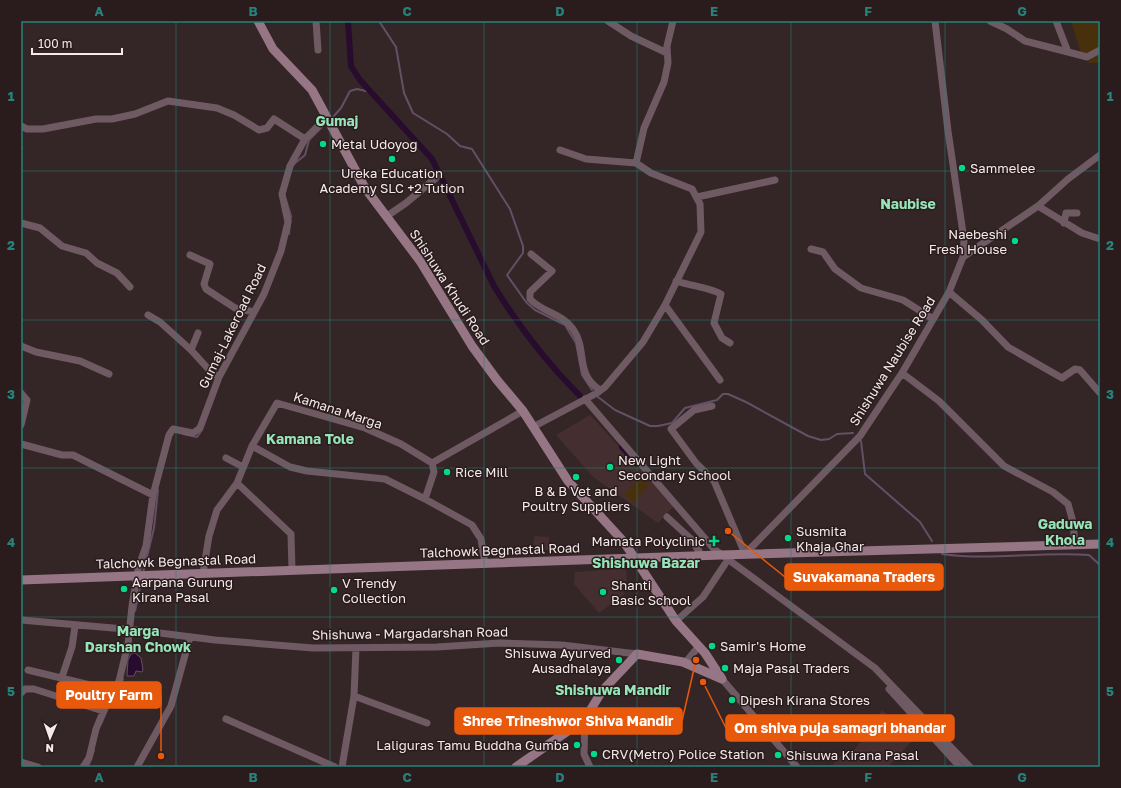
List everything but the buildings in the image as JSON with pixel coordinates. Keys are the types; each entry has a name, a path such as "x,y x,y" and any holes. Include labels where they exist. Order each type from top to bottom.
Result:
{"main road":[{"name":"Shishuwa Khudi Road","path":"258,21 273,49 312,90 365,188 420,261 472,346 497,380 523,411 568,481 624,542 676,621 706,653 722,679"},
{"name":"Talchowk Begnastal Road","path":"21,580 702,556 720,558 745,554 1100,544"},
{"path":"516,767 585,719 602,691 637,654 684,663 722,679"}],"street":[{"path":"316,21 318,50"},
{"path":"608,21 631,36 667,53"},
{"path":"636,163 644,128 664,82 668,63 667,53 673,21"},
{"path":"935,21 948,131 964,240 963,257"},
{"path":"990,21 1007,29 1025,41 1087,57 1100,50"},
{"path":"1056,21 1068,52"},
{"path":"21,126 27,129 43,129 96,119 112,119 135,114 168,101 217,108 234,115 260,130 266,128 274,119 305,139"},
{"name":"Gumaj-Lakeroad Road","path":"83,767 89,758 96,728 103,711 108,700 118,686 133,630 132,606 138,569 146,546 153,495 171,432 176,429 193,433 198,430 219,377 264,294 281,251 288,222 282,201 283,188 290,166 305,139 327,117"},
{"path":"533,427 600,390 643,342 665,306 701,232 702,218 700,204 690,187 651,173 636,163 586,159 560,150"},
{"path":"963,257 1038,206 1070,178 1100,155"},
{"path":"387,216 437,178"},
{"path":"697,197 775,180"},
{"path":"1038,206 1082,233 1100,239"},
{"path":"1064,222 1066,213 1076,213"},
{"path":"21,222 40,228 62,246 86,253 97,263 117,273 130,287"},
{"path":"811,249 823,252 835,269 862,288 903,300 933,319"},
{"path":"531,254 552,271 530,292 530,299 540,307 562,319 574,330 581,348 582,363 586,377 600,390"},
{"path":"190,256 210,264 204,284 206,289 235,308 254,312"},
{"name":"Shishuwa Naubise Road","path":"745,554 860,436 902,373 949,292 963,257"},
{"path":"676,281 695,287 713,290 721,294 714,324 722,338 730,343"},
{"path":"949,292 982,320 1008,347 1062,378 1075,369 1080,370 1100,393"},
{"path":"665,306 720,380"},
{"path":"148,315 160,322 212,373 219,377"},
{"path":"190,350 198,333"},
{"path":"21,346 36,352 80,361 109,374"},
{"path":"902,373 939,401 1004,466 1053,492 1068,504 1073,522 1075,544"},
{"path":"21,393 27,400 21,425"},
{"path":"585,399 720,558 768,592 873,672 960,767"},
{"name":"Kamana Marga","path":"203,573 209,536 217,510 237,483 252,446 277,403 365,428 400,444 432,463"},
{"path":"712,406 694,410 670,429 696,463 714,481 745,554"},
{"path":"425,499 434,472 432,463 523,411"},
{"path":"21,444 62,455 73,455 153,495"},
{"path":"252,446 290,467 307,471 385,479 425,499 472,525 481,539 485,564"},
{"path":"226,458 243,467"},
{"path":"237,483 291,534 292,570"},
{"path":"667,517 691,539 702,556"},
{"path":"676,621 703,597 720,558"},
{"path":"720,558 782,598 875,668 970,767"},
{"name":"Shishuwa - Margadarshan Road","path":"21,620 133,630 215,640 313,648 437,647 500,643 562,645 637,654"},
{"path":"62,677 72,647 75,626"},
{"path":"137,767 171,706 190,636"},
{"path":"684,663 699,646"},
{"path":"342,767 354,696 356,648"},
{"path":"28,670 90,685"},
{"path":"722,679 797,767"},
{"path":"21,694 25,689 34,689 103,711"},
{"path":"354,696 427,723"},
{"path":"226,719 335,767"},
{"path":"585,719 584,754 590,767"},
{"path":"21,762 38,767"}],"shaded area":[{"path":"1071,21 1100,21 1100,63 1090,63 1082,56"},
{"name":"New Light Secondary School","path":"590,415 674,506 658,523 593,477 556,435"},
{"path":"641,476 650,484 633,503 624,494"},
{"path":"534,536 549,537 549,550 533,549"},
{"name":"Shanti Basic School","path":"626,568 627,580 619,585 625,594 599,613 574,584 575,572"},
{"path":"135,653 141,658 143,670 142,672 136,671 134,676 127,676 128,660 131,654"},
{"path":"882,710 915,738 888,767 831,767 841,756 845,759 856,748"}],"waterway":[{"path":"348,21 351,66 360,80 432,159 494,286 513,316 534,344 556,371 580,396"},
{"path":"379,21 396,47 404,93 413,113 447,134 460,146 472,149 510,209 523,246 523,253 507,275 526,302 535,310 565,325 576,343 582,375 592,390"},
{"path":"333,117 341,108 350,91 357,89 370,92"},
{"path":"294,164 305,155 309,140 326,123"},
{"path":"286,200 291,216 289,234"},
{"name":"Gaduwa Khola","path":"598,397 615,410 650,426 672,423 685,408 717,400 723,394 728,394 746,402 808,436 821,440 829,439 837,434 853,433"},
{"path":"183,434 197,437 202,430"},
{"name":"Gaduwa Khola","path":"861,441 865,474 920,522 932,541"},
{"path":"622,447 637,464"},
{"path":"143,573 154,528 158,490"},
{"path":"942,554 979,557 1053,554 1089,555 1100,565"},
{"path":"135,611 142,579"},
{"path":"114,696 120,688 123,679"},
{"path":"101,724 108,708"},
{"path":"88,767 94,750"}],"place":[{"name":"Metal Udoyog","path":"323,144"},
{"name":"Ureka Education Academy SLC +2 Tution","path":"392,159"},
{"name":"Sammelee","path":"962,168"},
{"name":"Naebeshi Fresh House","path":"1015,241"},
{"name":"New Light Secondary School","path":"610,467"},
{"name":"Rice Mill","path":"447,472"},
{"name":"B & B Vet and Poultry Suppliers","path":"576,477"},
{"name":"Suvakamana Traders","path":"728,531"},
{"name":"Susmita Khaja Ghar","path":"788,538"},
{"name":"Mamata Polyclinic","path":"714,541"},
{"name":"Aarpana Gurung Kirana Pasal","path":"124,589"},
{"name":"V Trendy Collection","path":"334,590"},
{"name":"Shanti Basic School","path":"603,592"},
{"name":"Samir's Home","path":"712,646"},
{"name":"Shisuwa Ayurved Ausadhalaya","path":"619,660"},
{"name":"Shree Trineshwor Shiva Mandir","path":"696,660"},
{"name":"Maja Pasal Traders","path":"725,668"},
{"name":"Om shiva puja samagri bhandar","path":"703,682"},
{"name":"Dipesh Kirana Stores","path":"732,700"},
{"name":"Laliguras Tamu Buddha Gumba","path":"577,745"},
{"name":"CRV(Metro) Police Station","path":"594,754"},
{"name":"Shisuwa Kirana Pasal","path":"778,755"},
{"name":"Poultry Farm","path":"161,756"}],"district":[{"name":"Gumaj","path":"337,121"},
{"name":"Naubise","path":"908,204"},
{"name":"Kamana Tole","path":"310,439"},
{"name":"Gaduwa Khola","path":"1065,532"},
{"name":"Shishuwa Bazar","path":"646,563"},
{"name":"Marga Darshan Chowk","path":"138,640"},
{"name":"Shishuwa Mandir","path":"613,690"}]}
